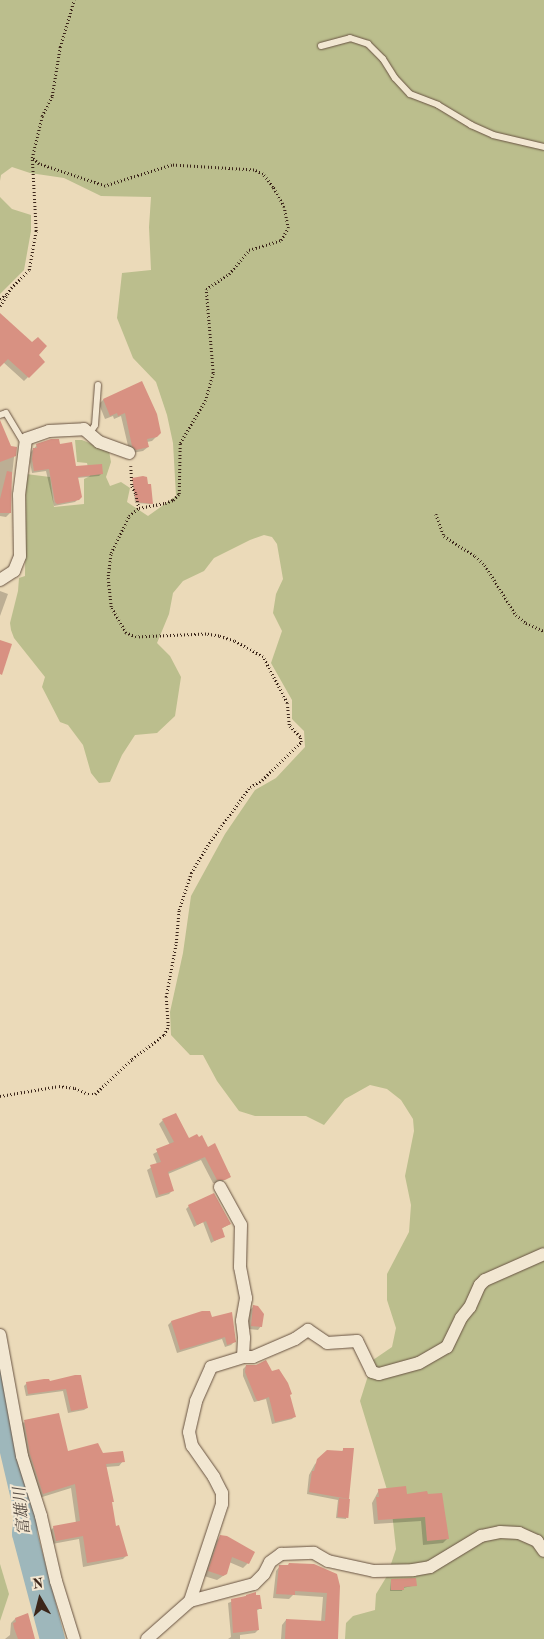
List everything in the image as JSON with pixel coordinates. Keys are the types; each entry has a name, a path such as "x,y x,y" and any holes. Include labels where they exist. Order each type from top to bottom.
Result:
{"street":[{"path":"0,580 14,571 20,556 19,496 26,438 67,428 84,429 99,442 129,453"},
{"path":"220,1187 241,1226 240,1267 246,1298 242,1321 244,1338 243,1357"},
{"path":"190,1601 219,1514 222,1493 214,1477 192,1446 189,1432 196,1401 211,1367 243,1357 253,1357 296,1340 308,1330 327,1342 357,1341 372,1372 379,1374 419,1363 447,1347 461,1318 470,1307 480,1285 485,1280 544,1254"},
{"path":"0,1335 5,1403 41,1516 56,1581 74,1639"},
{"path":"147,1639 190,1601 254,1584 264,1574 270,1562 281,1554 314,1553 328,1561 374,1571 413,1570 430,1567 480,1536 500,1532 519,1533 537,1541 544,1551"}],"lane":[{"path":"321,46 350,38 368,44 383,59 395,78 410,94 438,105 472,126 493,136 544,147"},
{"path":"90,433 96,425 98,384"},
{"path":"0,415 6,413 25,444"}],"path":[{"path":"0,299 29,270 36,230 32,158 42,116 52,96 60,47 74,0"},
{"path":"0,1096 59,1086 76,1088 88,1094 96,1094 132,1059 164,1035 168,1026 166,996 176,942 178,910 191,873 209,843 250,787 262,780 301,742 300,737 290,724 287,703 263,657 254,651 234,641 206,634 136,637 126,633 112,607 109,564 119,536 129,516 138,508 175,498 179,494 180,443 205,401 213,373 206,289 230,274 249,250 281,240 288,228 284,207 273,187 262,174 254,170 172,165 105,186 39,164 32,158"},
{"path":"0,306 8,293"},
{"path":"129,453 132,461 130,472 132,486 136,494 138,508"},
{"path":"436,514 444,536 458,548 476,556 485,565 516,615 526,623 544,631"}],"green space":[{"path":"0,0 544,0 544,1639 345,1639 346,1623 353,1616 375,1610 376,1594 387,1576 396,1549 391,1503 360,1401 373,1360 392,1347 396,1328 387,1300 387,1274 409,1232 411,1205 405,1176 414,1131 413,1119 401,1100 387,1089 370,1085 345,1099 324,1125 306,1116 255,1116 239,1111 217,1081 203,1055 190,1055 171,1035 170,1012 183,953 191,896 225,834 255,790 276,778 305,747 304,731 292,719 292,700 271,663 282,631 273,613 276,594 283,579 277,544 272,537 264,535 250,540 214,558 204,571 183,581 173,593 169,614 157,643 170,656 181,677 175,716 157,733 135,735 122,755 110,782 99,783 91,773 83,745 68,725 60,722 42,687 45,677 14,638 11,630 10,623 18,591 19,578 25,576 26,474 50,477 54,507 84,504 84,479 90,476 87,463 77,462 75,440 82,440 109,451 111,462 106,477 110,486 121,482 130,488 127,502 148,516 176,496 173,443 167,415 156,382 133,358 117,318 122,273 151,270 149,227 151,197 101,196 64,178 30,173 12,167 1,175 0,181"},
{"path":"0,197 12,209 31,215 31,231 24,270 0,294"},
{"path":"0,1564 9,1594 0,1621"}],"building":[{"path":"0,313 32,342 38,337 47,346 39,355 45,362 29,378 8,359 0,367"},
{"path":"142,381 157,414 161,433 157,437 147,439 149,447 136,450 132,446 125,413 118,416 117,413 110,416 103,399"},
{"path":"0,420 11,446 17,447 16,456 0,462"},
{"path":"51,439 59,439 60,444 72,442 76,466 102,464 103,474 78,477 82,497 79,500 57,504 55,502 49,469 34,471 33,448 37,448 36,444"},
{"path":"7,471 12,472 11,513 0,513 0,499"},
{"path":"147,477 148,484 151,484 153,504 136,502 132,478"},
{"path":"0,640 12,644 2,675 0,674"},
{"path":"176,1113 189,1138 197,1134 199,1137 202,1135 208,1147 215,1143 231,1177 225,1180 217,1180 205,1157 168,1172 174,1191 159,1195 150,1165 161,1162 156,1149 174,1142 162,1119"},
{"path":"214,1193 231,1224 222,1228 225,1237 214,1241 206,1221 197,1225 188,1205"},
{"path":"253,1305 258,1306 264,1314 262,1327 251,1326"},
{"path":"202,1311 210,1311 212,1317 232,1312 236,1342 227,1345 225,1337 180,1350 171,1321"},
{"path":"266,1360 272,1371 279,1369 288,1383 296,1417 275,1422 269,1397 258,1401 256,1399 245,1372 246,1365 256,1365"},
{"path":"81,1375 88,1408 71,1411 66,1389 28,1394 26,1382 44,1379 49,1379 50,1381"},
{"path":"59,1413 68,1451 98,1443 103,1453 123,1451 125,1462 106,1464 114,1502 112,1502 116,1526 119,1525 128,1556 87,1563 83,1536 56,1541 53,1526 80,1521 75,1484 43,1494 30,1454 24,1420"},
{"path":"343,1448 354,1448 349,1499 309,1492 312,1471 314,1471 317,1459 327,1450 343,1451"},
{"path":"406,1486 407,1494 427,1491 428,1494 442,1493 449,1539 427,1541 425,1517 378,1520 376,1497 379,1497 378,1489"},
{"path":"339,1498 350,1499 348,1518 337,1517"},
{"path":"220,1535 227,1536 255,1552 249,1564 232,1557 227,1574 223,1576 208,1571"},
{"path":"289,1563 314,1564 337,1574 340,1586 338,1639 285,1639 286,1619 325,1621 327,1593 295,1591 295,1595 276,1594 279,1565 288,1565"},
{"path":"416,1578 417,1586 404,1587 404,1590 391,1590 391,1579"},
{"path":"256,1592 256,1595 260,1595 262,1609 257,1609 259,1630 233,1633 231,1599"},
{"path":"28,1613 35,1639 18,1639 13,1623 16,1622 15,1618"}],"waterway":[{"name":"富雄川","path":"0,1381 8,1434 26,1511 24,1533 52,1639"}]}
